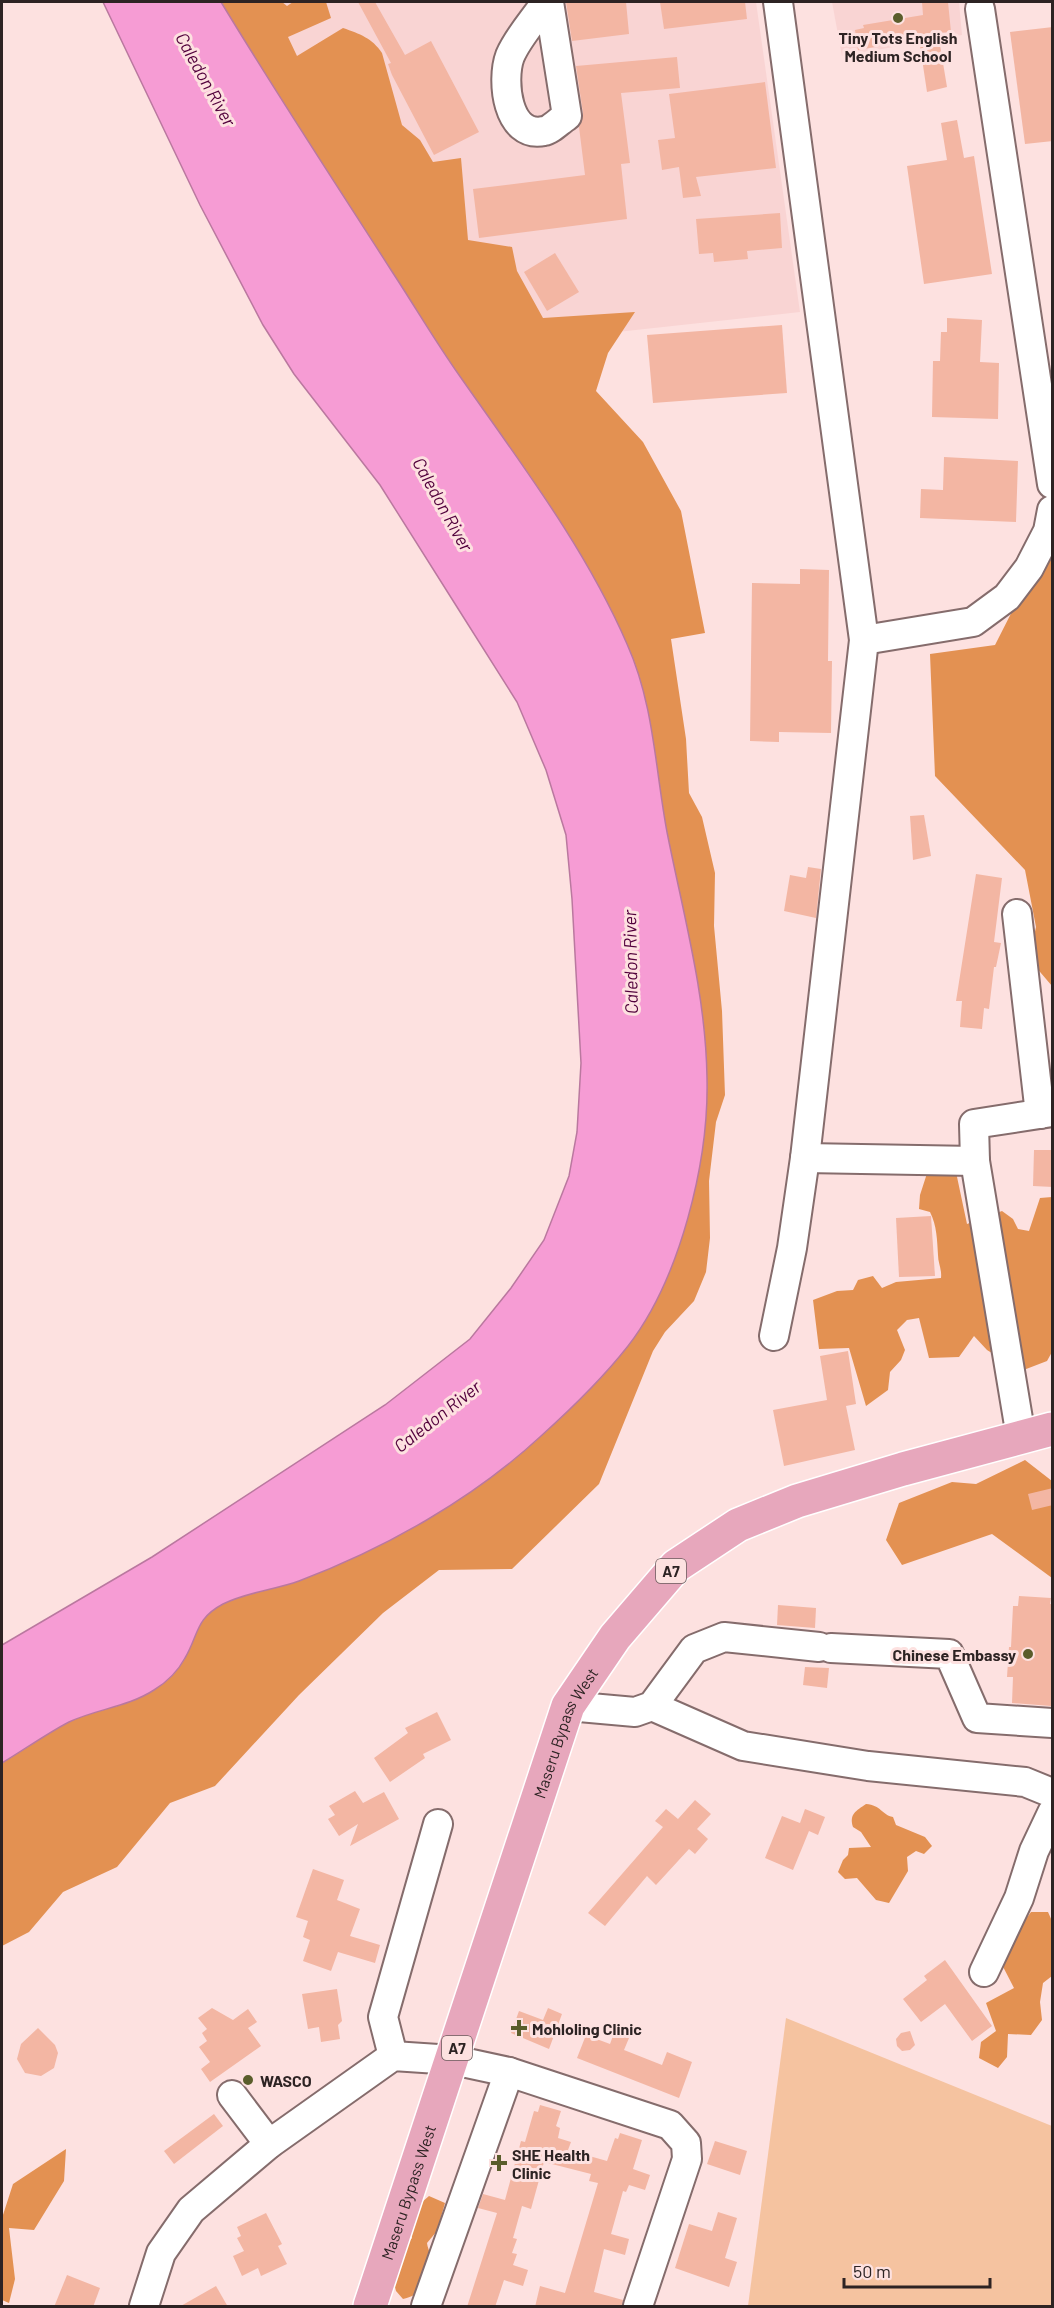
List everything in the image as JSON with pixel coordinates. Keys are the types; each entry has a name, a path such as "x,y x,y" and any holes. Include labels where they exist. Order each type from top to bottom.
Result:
{"main road":[{"name":"Maseru Bypass West","path":"370,2307 568,1706 615,1637 676,1566 738,1525 829,1491 1053,1429"}],"street":[{"path":"774,1336 792,1248 805,1158 864,640 778,2"},
{"path":"980,9 1053,484"},
{"path":"864,640 973,622 1007,597 1029,568 1047,531 1053,510"},
{"path":"1017,914 1046,1113 974,1124 975,1161 1021,1437"},
{"path":"805,1158 975,1161"},
{"path":"568,1706 635,1712 652,1706 694,1649 724,1637 825,1648 949,1654 977,1718 1053,1723"},
{"path":"652,1706 743,1746 868,1766 1025,1782 1053,1793"},
{"path":"984,1972 1019,1898 1034,1851 1053,1814"},
{"path":"393,2056 383,2017 438,1824"},
{"path":"144,2307 161,2253 191,2210 269,2144 393,2056 453,2060 508,2072 670,2125 686,2143 687,2159 639,2307"},
{"path":"426,2307 508,2072"},
{"path":"231,2095 269,2144"}],"shaded area":[{"path":"221,2 282,2 287,6 293,2 326,2 331,18 288,37 297,56 343,28 365,37 378,48 382,53 402,125 420,140 433,162 461,158 468,240 512,247 517,271 543,318 635,312 608,353 596,391 643,442 681,511 705,633 671,639 686,739 689,793 702,817 715,873 714,926 722,1011 725,1095 716,1122 709,1181 710,1238 706,1272 694,1301 665,1332 653,1351 599,1484 512,1569 439,1570 383,1613 299,1695 215,1786 170,1803 117,1867 63,1892 29,1932 2,1946 2,1763 69,1722 134,1700 159,1687 182,1663 202,1621 223,1604 299,1581 364,1553 427,1520 487,1481 515,1459 608,1370 646,1319 663,1288 688,1218 703,1146 707,1078 703,1016 667,832 653,736 643,690 627,644 591,573 550,505 441,349"},
{"path":"252,2 756,2 800,312 535,341 317,87"},
{"name":"Tiny Tots English Medium School","path":"832,2 959,2 962,35 842,56"},
{"path":"1052,533 1052,986 1029,959 1036,927 1025,870 935,776 930,654 995,645"},
{"path":"953,1158 967,1224 1002,1211 1013,1219 1018,1229 1029,1231 1040,1198 1052,1197 1052,1352 1047,1361 1021,1371 987,1350 974,1336 959,1357 929,1358 919,1318 907,1320 897,1330 905,1350 901,1360 890,1372 888,1390 866,1406 849,1348 819,1349 813,1300 837,1291 853,1290 858,1280 873,1276 882,1288 896,1282 941,1278 934,1223 930,1212 919,1209 920,1195 931,1161"},
{"path":"1025,1460 1052,1481 1052,1578 992,1534 902,1565 886,1540 899,1503 952,1482 976,1484"},
{"path":"866,1804 875,1806 893,1817 896,1825 925,1837 932,1846 924,1854 916,1851 907,1857 908,1871 889,1903 876,1900 857,1878 845,1879 838,1872 848,1855 849,1848 871,1847 852,1823 854,1813"},
{"path":"1031,1912 1048,1912 1052,1921 1052,1976 1043,1983 1040,2002 1042,2020 1031,2035 1008,2034 1007,2057 998,2068 979,2058 981,2042 996,2031 986,2003 1014,1988 998,1957"},
{"path":"786,2018 1052,2126 1052,2306 748,2306"},
{"path":"66,2149 64,2181 34,2230 9,2228 15,2279 9,2303 2,2300 2,2218 13,2184"},
{"path":"429,2196 445,2203 437,2231 427,2243 434,2272 424,2288 403,2299 396,2291 389,2264 412,2238 408,2222 414,2209"}],"water":[{"name":"Caledon River","path":"103,2 221,2 441,349 550,505 591,573 610,608 636,667 653,736 667,832 703,1016 707,1078 706,1111 697,1182 688,1218 663,1288 628,1346 552,1426 487,1481 396,1537 299,1581 223,1604 202,1621 182,1663 159,1687 134,1700 69,1722 2,1763 2,1645 152,1557 385,1405 470,1339 511,1288 544,1240 569,1176 577,1132 581,1063 566,835 546,770 517,702 380,485 294,374 263,325 200,205"}],"building":[{"path":"358,2 375,2 405,55 431,41 479,132 434,155 392,75 388,64 391,63"},
{"path":"566,2 626,2 629,34 572,41"},
{"path":"660,2 745,2 747,19 664,29"},
{"path":"922,2 948,2 951,32 938,33 947,87 927,92 919,39 858,50 855,30 864,28 863,25 923,15"},
{"path":"1053,27 1053,141 1025,144 1010,32"},
{"path":"677,57 680,88 621,93 630,163 621,164 627,219 479,238 473,189 585,175 579,127 583,113 576,66"},
{"path":"765,82 776,168 696,177 701,196 683,198 679,167 662,170 658,140 675,138 669,94"},
{"path":"957,120 964,158 974,156 992,274 924,284 907,166 947,160 941,123"},
{"path":"780,213 782,248 747,251 748,259 714,262 713,253 699,254 696,219"},
{"path":"555,253 579,292 547,311 524,272"},
{"path":"947,318 982,320 980,362 999,363 998,419 932,417 933,361 940,361 941,332 947,332"},
{"path":"782,325 787,393 653,403 647,335"},
{"path":"944,457 1018,461 1016,522 920,518 921,489 943,490"},
{"path":"800,569 829,570 828,661 832,661 831,733 779,732 779,742 750,741 752,583 800,584"},
{"path":"924,815 931,856 913,860 910,816"},
{"path":"808,867 821,869 816,918 784,911 790,875 806,878"},
{"path":"976,874 1002,878 994,942 1001,943 996,967 994,967 989,1009 984,1008 982,1029 960,1027 962,1001 956,1001"},
{"path":"1034,1150 1053,1150 1053,1187 1033,1186"},
{"path":"931,1216 935,1276 899,1277 896,1218"},
{"path":"848,1351 856,1404 846,1406 855,1450 784,1466 773,1410 827,1400 820,1356"},
{"path":"1053,1488 1053,1505 1032,1510 1028,1494"},
{"name":"Chinese Embassy","path":"1019,1596 1051,1598 1050,1604 1053,1604 1051,1706 1012,1703 1013,1677 1007,1677 1013,1606 1018,1606"},
{"path":"778,1605 816,1608 815,1628 777,1625"},
{"path":"805,1667 829,1668 827,1688 803,1685"},
{"path":"437,1712 451,1740 423,1754 425,1758 390,1782 374,1758 408,1733 405,1728"},
{"path":"355,1791 363,1803 384,1792 399,1819 350,1846 358,1824 339,1836 328,1819 335,1815 329,1806"},
{"path":"695,1800 711,1814 697,1829 708,1839 695,1854 689,1849 656,1885 647,1876 605,1926 588,1913 663,1827 655,1821 666,1809 678,1819"},
{"path":"805,1809 825,1817 818,1835 809,1831 793,1870 765,1858 782,1816 800,1823"},
{"path":"313,1869 344,1880 337,1900 360,1909 350,1936 380,1945 375,1963 338,1952 331,1971 303,1961 310,1940 303,1937 308,1921 296,1917"},
{"path":"945,1960 992,2026 972,2041 945,2004 921,2022 903,1999 927,1980 924,1976"},
{"path":"337,1989 342,2021 338,2025 340,2039 321,2042 319,2027 308,2029 302,1994"},
{"path":"212,2008 233,2020 248,2009 257,2022 248,2028 261,2046 210,2082 201,2069 210,2062 199,2047 207,2041 202,2033 207,2029 198,2018"},
{"path":"548,2008 562,2014 549,2049 511,2033 519,2011 543,2020"},
{"path":"38,2028 55,2045 58,2053 54,2068 41,2076 25,2073 17,2059 21,2044"},
{"path":"910,2031 915,2045 910,2050 902,2051 897,2046 896,2039 901,2033"},
{"path":"614,2033 629,2038 624,2050 662,2065 667,2052 692,2062 679,2098 577,2058 586,2035 610,2044"},
{"path":"540,2105 561,2111 556,2126 560,2128 558,2138 571,2142 568,2150 607,2161 615,2138 618,2139 620,2133 642,2140 633,2169 650,2175 645,2190 629,2185 626,2192 623,2191 611,2234 629,2239 625,2255 604,2249 594,2292 623,2300 622,2307 535,2307 540,2286 565,2293 598,2183 589,2181 591,2174 544,2162 531,2209 522,2206 513,2238 517,2239 512,2253 517,2254 513,2265 528,2270 523,2286 504,2280 495,2307 467,2307 497,2213 478,2208 483,2194 505,2200 521,2141 525,2142 534,2111 538,2112"},
{"path":"214,2114 223,2126 174,2164 164,2151"},
{"path":"715,2141 747,2151 740,2175 707,2164"},
{"path":"718,2212 737,2218 725,2258 737,2262 729,2287 675,2268 689,2224 712,2231"},
{"path":"266,2213 282,2244 278,2246 287,2264 261,2276 258,2268 242,2276 233,2256 244,2251 237,2238 241,2236 237,2227"},
{"path":"67,2275 100,2288 93,2307 54,2307"},
{"path":"216,2286 228,2307 179,2307"}],"place":[{"name":"Tiny Tots English Medium School","path":"898,18"},
{"name":"Chinese Embassy","path":"1028,1654"},
{"name":"Mohloling Clinic","path":"519,2028"},
{"name":"WASCO","path":"248,2080"},
{"name":"SHE Health Clinic","path":"499,2163"}]}
